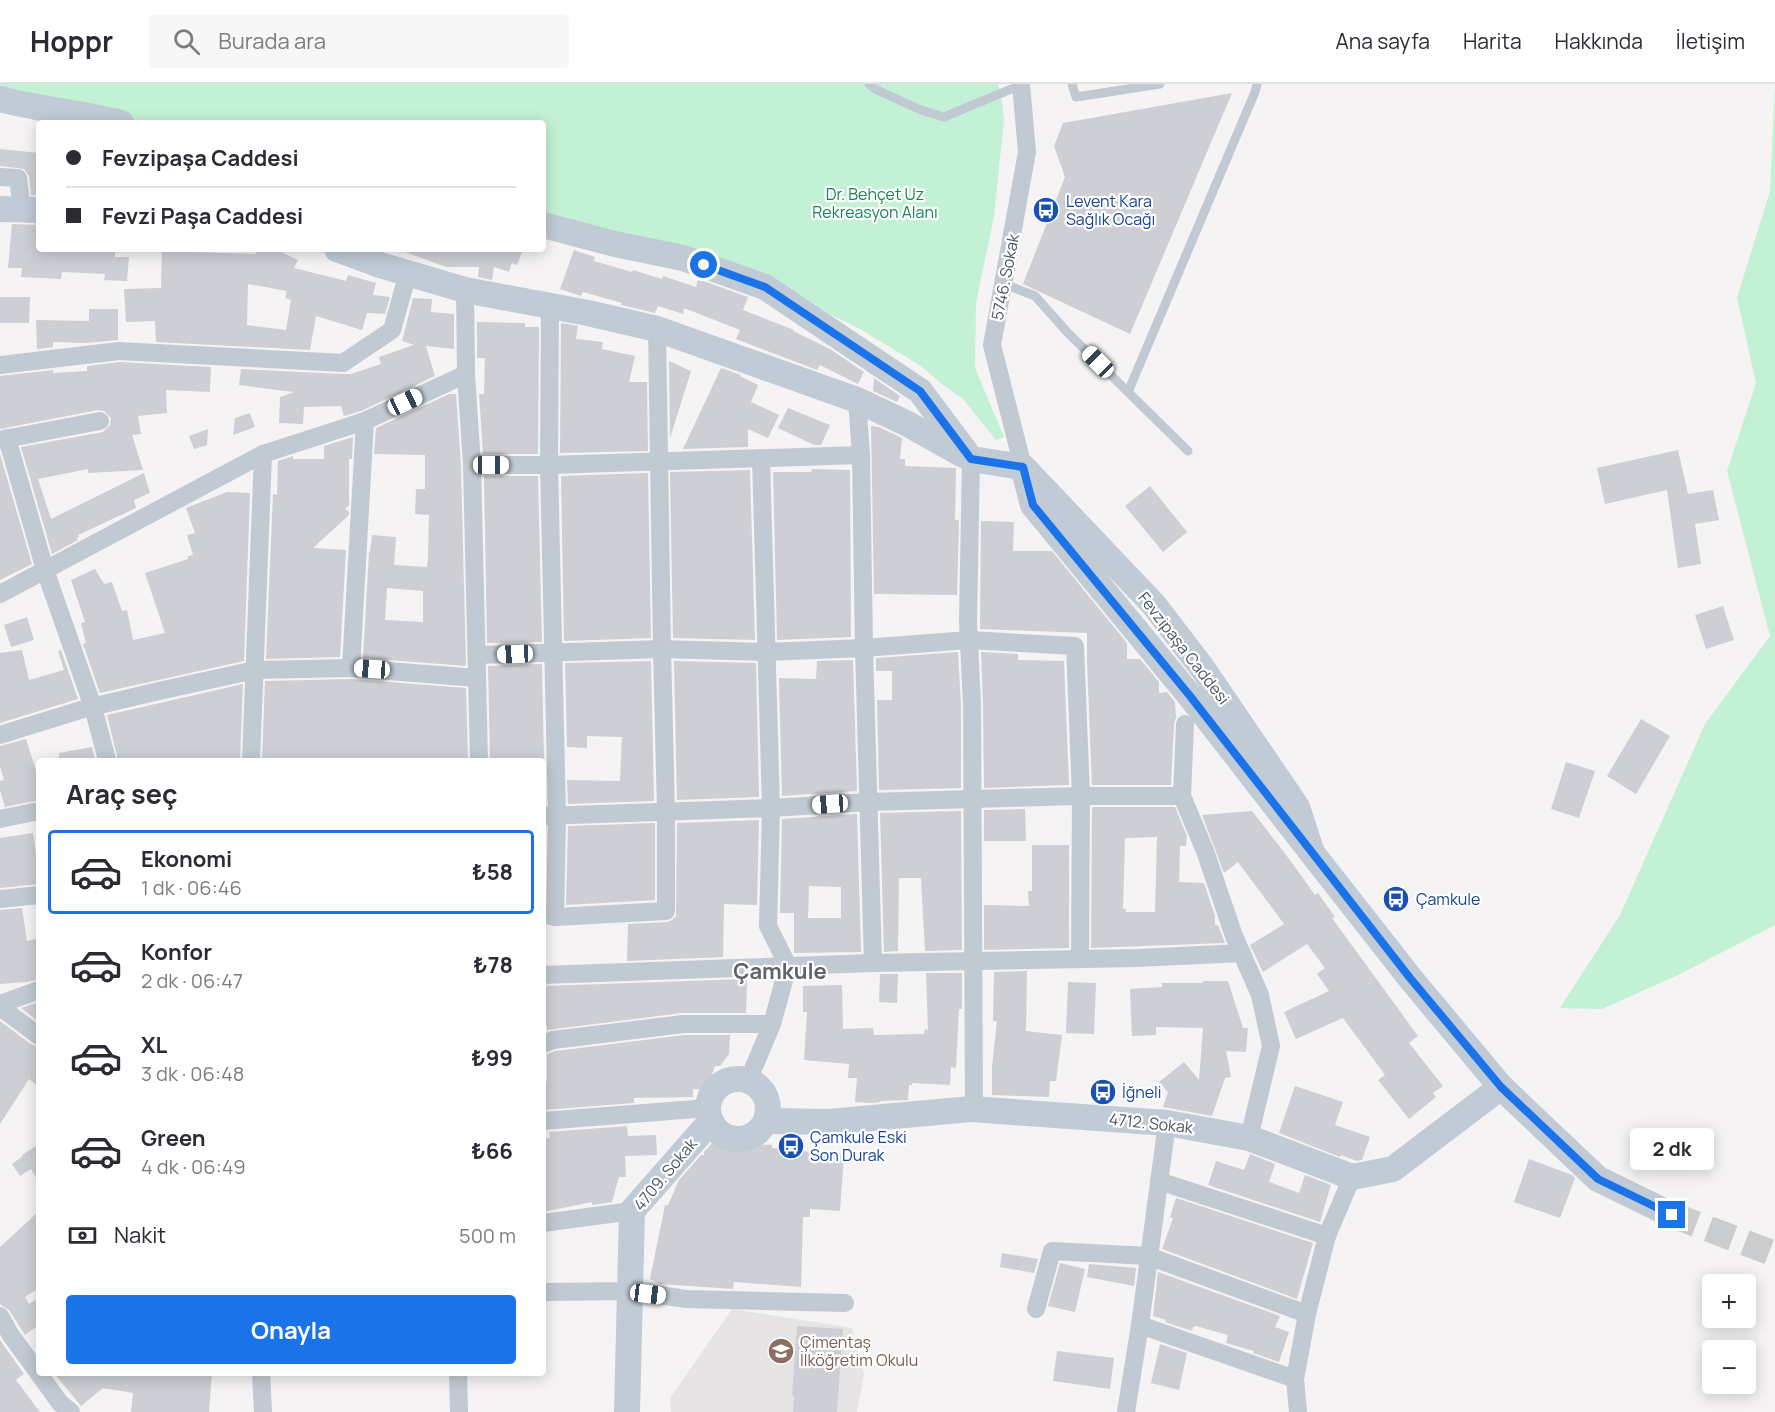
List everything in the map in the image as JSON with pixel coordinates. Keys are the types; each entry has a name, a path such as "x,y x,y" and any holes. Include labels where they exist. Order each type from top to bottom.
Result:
{"street":[{"name":"5746. Sokak","path":"1022,84 1027,152 992,345 1023,467"},
{"path":"0,99 110,120"},
{"path":"0,177 18,178 20,210"},
{"path":"546,226 615,244 683,258 765,287 920,391 971,459 969,640 972,705 974,1109"},
{"path":"346,252 465,290 657,329 857,400 906,423 971,459 1023,467"},
{"path":"0,365 119,351 343,363 392,330 408,273"},
{"path":"465,290 479,758"},
{"path":"550,306 549,465 553,652 549,915 666,911 657,329"},
{"path":"0,594 263,454 365,421 466,374"},
{"path":"857,400 861,455 873,963"},
{"path":"99,421 4,439 45,570 93,707 107,758"},
{"path":"351,668 365,421"},
{"path":"251,758 263,454"},
{"path":"472,465 549,465 861,455"},
{"path":"748,1081 772,1024 788,966 768,926 771,808 761,458"},
{"name":"Fevzipaşa Caddesi","path":"1023,467 1033,505 1190,696 1410,978 1501,1087 1598,1179 1672,1215"},
{"path":"477,655 662,649 766,652 969,640 1075,646 1081,796 1080,959"},
{"path":"0,735 93,707 255,670 351,668 477,678"},
{"path":"1185,724 1182,796 1205,851 1234,936 1260,995 1271,1046 1249,1138"},
{"path":"550,816 869,802 1081,796 1182,796"},
{"path":"0,819 36,812"},
{"path":"0,899 36,895"},
{"path":"546,975 1242,953"},
{"path":"0,1006 36,991"},
{"path":"0,1006 36,1034"},
{"path":"546,1043 552,1040 683,1024 772,1024"},
{"path":"728,1080 748,1081 757,1085 764,1092 768,1101 766,1121 753,1136 733,1139 724,1136 716,1130 709,1114 710,1099 714,1091 728,1080"},
{"path":"1298,1412 1295,1379 1307,1314 1327,1236 1352,1177 1393,1169 1501,1087"},
{"name":"4712. Sokak","path":"766,1121 828,1122 974,1109 1167,1123 1249,1138 1352,1177"},
{"path":"546,1121 709,1114"},
{"name":"4709. Sokak","path":"627,1412 632,1211 709,1114"},
{"path":"1126,1412 1167,1123"},
{"path":"1159,1181 1327,1236"},
{"path":"546,1223 632,1211"},
{"path":"1036,1309 1052,1251 1148,1256 1307,1314"},
{"path":"546,1292 629,1291 687,1299 845,1303"},
{"path":"0,1316 5,1338 36,1375"},
{"path":"1140,1325 1295,1379"},
{"path":"37,1376 60,1403 71,1412"},
{"path":"261,1376 263,1412"},
{"path":"458,1376 459,1412"}],"lane":[{"path":"869,84 921,110 944,117 1022,84"},
{"path":"1072,84 1076,97 1160,84"},
{"path":"1128,392 1257,84"},
{"path":"1004,284 1035,296 1068,333 1188,451"}],"shaded area":[{"name":"Çimentaş İlköğretim Okulu","path":"732,1309 852,1328 864,1375 857,1412 671,1412 670,1398"}],"green space":[{"name":"Dr. Behçet Uz Rekreasyon Alanı","path":"0,84 998,84 1004,120 994,216 976,303 975,368 1004,437 996,440 963,399 921,366 860,329 760,280 546,220 546,120 120,120 27,104 0,97"},
{"path":"1775,84 1775,925 1678,975 1602,1009 1560,1008 1620,915 1705,724 1770,636 1727,471 1756,383 1737,298 1770,191"}],"building":[{"path":"1232,93 1130,334 1023,284 1065,177 1054,146 1063,123"},
{"path":"0,149 36,153 36,195 31,195 29,176 24,169 0,166"},
{"path":"12,224 36,225 36,252 115,252 115,257 129,257 127,281 104,280 105,274 62,272 61,279 21,277 22,268 8,268"},
{"path":"574,250 595,257 594,261 632,272 633,270 662,279 663,276 696,287 698,279 748,297 743,310 794,330 830,349 864,372 858,384 820,365 817,370 736,339 740,330 684,308 683,314 658,306 655,313 621,305 622,303 583,292 581,296 560,289"},
{"path":"162,252 256,254 256,252 281,252 298,260 294,268 346,281 348,275 376,283 373,295 390,297 385,314 367,313 362,330 316,316 310,350 156,342 155,321 126,322 124,289 161,288","holes":["248,284 287,291 285,298 291,300 286,330 247,325"]},
{"path":"405,252 522,252 517,265 512,263 509,272 494,267 492,280 478,277 479,267 446,267"},
{"path":"0,297 30,297 29,323 0,323"},
{"path":"413,298 432,299 431,312 454,314 454,349 426,346 435,376 361,411 344,416 341,406 304,407 303,424 279,423 280,397 294,392 239,385 241,369 351,374 381,364 379,357 414,345 402,341"},
{"path":"89,309 118,309 118,340 87,343 53,342 53,347 37,349 36,320 89,321"},
{"path":"477,322 525,323 525,327 539,327 538,454 483,454 479,394 484,394 485,358 477,358"},
{"path":"561,323 578,326 576,339 603,342 602,349 635,356 629,382 647,382 648,451 560,453"},
{"path":"669,361 691,371 670,438"},
{"path":"119,362 211,367 210,392 166,390 167,413 138,416 141,434 132,435 143,470 88,473 88,469 38,479 51,519 144,473 150,493 134,500 136,508 78,535 78,540 52,554 21,447 103,432 110,425 111,418 104,411 98,410 0,429 0,376 53,370 53,373 87,371 87,366"},
{"path":"721,368 741,375 758,385 751,402 779,415 768,438 748,429 748,447 683,449"},
{"path":"874,378 900,396 897,402 873,391"},
{"path":"449,394 456,394 461,466 466,666 363,658 372,535 396,537 394,565 427,567 428,558 429,515 415,514 416,489 425,489 425,455 374,454 376,428","holes":["387,588 423,591 423,622 385,620"]},
{"path":"788,408 830,425 821,445 814,445 778,428"},
{"path":"250,413 255,427 233,435 235,418"},
{"path":"871,426 879,427 902,438 900,459 905,459 905,466 956,468 955,520 959,520 957,595 874,594"},
{"path":"208,429 207,445 194,449 189,436"},
{"path":"353,437 352,459 349,459 349,505 345,509 349,512 348,516 313,548 346,550 340,657 266,659 273,494 277,495 278,461 293,456 293,459 324,459 324,446"},
{"path":"1678,450 1688,494 1713,490 1719,520 1695,524 1701,564 1678,568 1667,490 1605,504 1597,468"},
{"path":"0,454 32,564 0,580"},
{"path":"812,469 850,470 851,637 777,640 773,472 811,472"},
{"path":"750,470 755,640 673,638 670,472"},
{"path":"648,473 651,638 564,641 561,476"},
{"path":"484,476 538,476 542,642 487,643"},
{"path":"1150,486 1187,532 1163,552 1125,506"},
{"path":"227,492 250,493 244,661 100,693 83,644 86,643 81,623 85,622 71,580 95,569 104,584 112,582 122,611 127,610 133,640 165,633 145,573 188,559 188,556 193,555 187,535 195,533 186,508"},
{"path":"981,521 1014,522 1013,551 1052,551 1127,643 1127,659 1140,659 1159,682 1159,693 1167,692 1175,702 1171,785 1092,785 1087,633 980,629"},
{"path":"1723,606 1734,640 1706,649 1695,615"},
{"path":"27,617 34,640 11,647 4,625"},
{"path":"22,650 29,680 64,670 58,651 61,650 78,699 0,723 0,653"},
{"path":"958,652 961,705 961,788 879,790 877,700 892,700 892,671 876,671 876,658"},
{"path":"981,652 1018,654 1018,660 1064,661 1069,785 984,788"},
{"path":"853,660 857,791 782,796 779,678 816,679 817,661"},
{"path":"651,661 654,801 568,804 567,780 620,781 622,737 587,736 587,748 567,747 565,663"},
{"path":"674,661 756,663 759,797 677,800"},
{"path":"542,664 544,758 490,758 488,666"},
{"path":"351,679 466,688 468,758 262,758 265,681"},
{"path":"243,684 240,758 118,758 107,715"},
{"path":"1641,719 1670,736 1636,794 1607,776"},
{"path":"26,739 36,771 36,801 5,807 0,790 0,781 4,780 0,766 0,746"},
{"path":"92,747 95,758 59,758 59,753"},
{"path":"1566,762 1595,771 1579,818 1551,809"},
{"path":"1092,807 1175,807 1187,836 1186,846 1180,846 1179,882 1204,883 1215,916 1215,925 1218,925 1225,943 1091,948","holes":["1157,837 1155,912 1126,912 1126,909 1123,909 1125,838"]},
{"path":"1025,809 1026,841 984,841 984,810"},
{"path":"961,811 962,950 925,951 921,878 899,878 898,951 884,952 880,813"},
{"path":"1252,811 1315,895 1318,893 1335,917 1332,918 1418,1036 1409,1043 1443,1086 1433,1093 1436,1097 1409,1119 1378,1080 1385,1075 1343,1018 1296,1039 1284,1012 1329,991 1317,974 1325,968 1307,944 1263,972 1250,945 1284,924 1238,862 1224,873 1202,815"},
{"path":"857,814 861,952 794,953 794,913 780,913 782,819","holes":["809,886 841,887 841,918 808,918"]},
{"path":"759,820 757,905 724,904 723,957 627,961 628,924 667,922 676,916 677,823"},
{"path":"655,823 655,900 566,905 568,826"},
{"path":"33,833 36,884 0,888 0,838"},
{"path":"1032,845 1069,845 1069,948 984,950 984,905 1029,906 1028,891 1032,891"},
{"path":"22,908 27,941 36,939 36,980 0,984 0,910"},
{"path":"1027,971 1026,1031 1062,1035 1056,1081 1050,1081 1049,1097 992,1095 992,1067 997,1021 993,1021 994,972"},
{"path":"926,973 962,973 962,1009 959,1009 956,1068 951,1067 950,1085 912,1083 909,1085 908,1100 855,1102 857,1078 848,1078 849,1064 804,1060 807,1012 803,1012 803,986 842,985 843,1029 873,1028 874,1035 924,1034 925,1029 928,1030"},
{"path":"880,974 898,974 897,1003 879,1002"},
{"path":"747,979 746,1013 682,1013 547,1030 546,986"},
{"path":"1203,981 1228,981 1243,1028 1248,1028 1246,1052 1226,1051 1231,1077 1225,1078 1212,1116 1163,1107 1168,1092 1159,1082 1184,1062 1199,1080 1203,1028 1156,1027 1156,1035 1132,1036 1130,989 1162,987 1162,983 1203,983"},
{"path":"1068,982 1096,983 1094,1034 1066,1033"},
{"path":"36,1003 36,1020 21,1008"},
{"path":"0,1021 36,1046 36,1085 29,1079 0,1124"},
{"path":"684,1035 730,1035 729,1054 720,1066 715,1066 706,1090 693,1089 693,1097 634,1098 634,1103 546,1110 547,1054"},
{"path":"1295,1086 1343,1102 1335,1125 1370,1137 1362,1160 1357,1161 1341,1155 1340,1157 1279,1133"},
{"path":"627,1126 628,1136 656,1135 657,1155 625,1156 626,1177 619,1177 612,1202 592,1205 592,1202 546,1211 546,1139 550,1138 549,1132"},
{"path":"713,1142 772,1145 772,1148 844,1155 840,1211 810,1209 810,1217 803,1217 801,1287 734,1282 733,1289 660,1284 650,1279 665,1205 668,1205 679,1180 701,1155 704,1155"},
{"path":"36,1146 36,1178 31,1169 20,1176 12,1164"},
{"path":"1250,1154 1275,1164 1269,1182 1299,1193 1305,1175 1331,1185 1320,1222 1208,1185 1216,1161 1244,1170"},
{"path":"1529,1159 1575,1178 1560,1218 1514,1202"},
{"path":"1176,1198 1313,1243 1297,1299 1162,1249 1173,1218 1170,1217"},
{"path":"36,1214 36,1290 25,1297 29,1304 36,1300 36,1327 25,1335 9,1310 0,1304 0,1247"},
{"path":"1002,1253 1038,1259 1034,1273 1000,1267"},
{"path":"1060,1263 1085,1269 1075,1312 1048,1306"},
{"path":"1089,1264 1136,1268 1134,1286 1087,1277"},
{"path":"1158,1272 1280,1316 1275,1327 1289,1332 1279,1362 1253,1353 1254,1351 1226,1343 1228,1335 1196,1326 1192,1331 1153,1316"},
{"path":"797,1326 843,1329 837,1412 793,1412"},
{"path":"0,1340 24,1374 16,1380 40,1412 0,1412"},
{"path":"1160,1344 1187,1353 1179,1390 1151,1383"},
{"path":"1057,1351 1114,1358 1110,1389 1053,1381"},
{"path":"56,1376 212,1376 209,1412 131,1412 133,1393 103,1388 81,1406"}],"tunnel":[{"path":"1672,1215 1775,1254"}],"place":[{"name":"Levent Kara Sağlık Ocağı","path":"1046,210"},
{"name":"Çamkule","path":"1396,899"},
{"name":"İğneli","path":"1103,1092"},
{"name":"Çamkule Eski Son Durak","path":"791,1146"},
{"name":"Çimentaş İlköğretim Okulu","path":"781,1351"}],"district":[{"name":"Çamkule","path":"780,971"}],"route":[{"path":"704,265 765,287 920,391 971,459 1023,467 1033,505 1190,696 1410,978 1501,1087 1598,1179 1672,1215"}]}
